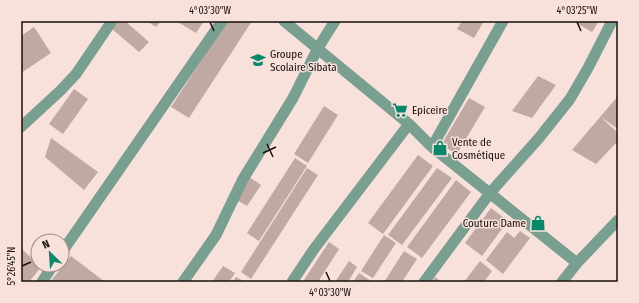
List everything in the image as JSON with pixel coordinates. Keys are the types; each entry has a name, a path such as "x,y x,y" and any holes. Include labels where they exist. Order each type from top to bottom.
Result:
{"street":[{"path":"21,127 76,74 112,21"},
{"path":"70,240 222,21"},
{"path":"284,21 409,124 432,146 577,263"},
{"path":"183,282 216,235 243,179 293,98 318,48 335,21"},
{"path":"432,146 502,21"},
{"path":"424,282 490,193 539,138 570,99 612,21"},
{"path":"292,282 314,249 409,124"},
{"path":"562,282 577,263 618,220"},
{"path":"42,282 48,273"}],"building":[{"path":"119,21 125,21 149,42 139,52 112,29"},
{"path":"147,21 161,21 156,27"},
{"path":"176,21 204,21 196,33"},
{"path":"227,21 252,21 189,118 171,107"},
{"path":"462,21 484,21 474,38 457,29"},
{"path":"573,21 599,21 592,32"},
{"path":"34,27 51,53 21,73 21,36"},
{"path":"538,76 556,85 532,118 512,111"},
{"path":"74,89 88,99 63,134 49,124"},
{"path":"618,96 618,129 601,117 618,133 618,141 596,164 572,150"},
{"path":"469,98 485,107 457,154 441,145"},
{"path":"324,106 338,115 308,163 294,154"},
{"path":"51,138 98,172 84,190 45,157"},
{"path":"418,155 433,166 383,234 368,223"},
{"path":"295,158 307,166 259,241 247,233"},
{"path":"307,168 318,175 251,279 241,272"},
{"path":"437,168 452,178 402,245 388,235"},
{"path":"249,177 261,185 247,206 235,199"},
{"path":"456,180 471,192 422,258 407,247"},
{"path":"491,208 508,221 482,256 465,243"},
{"path":"520,231 530,238 503,274 486,260 507,232 514,238"},
{"path":"384,235 396,243 373,278 361,271"},
{"path":"329,242 339,249 318,282 307,282 304,280"},
{"path":"22,249 30,257 30,273 36,273 29,282 21,282"},
{"path":"404,251 417,259 402,282 384,282"},
{"path":"71,256 105,282 50,282 57,273 70,273"},
{"path":"349,261 357,267 348,282 335,282"},
{"path":"480,261 492,271 484,282 464,282"},
{"path":"223,266 235,273 229,282 212,282"},
{"path":"359,273 371,281 353,282"},
{"path":"236,277 245,282 233,282"},
{"path":"435,277 442,282 432,282"}],"place":[{"name":"Groupe Scolaire Sibata","path":"258,60"},
{"name":"Epiceire","path":"400,110"},
{"name":"Vente de Cosmétique","path":"440,148"},
{"name":"Couture Dame","path":"538,223"}]}
